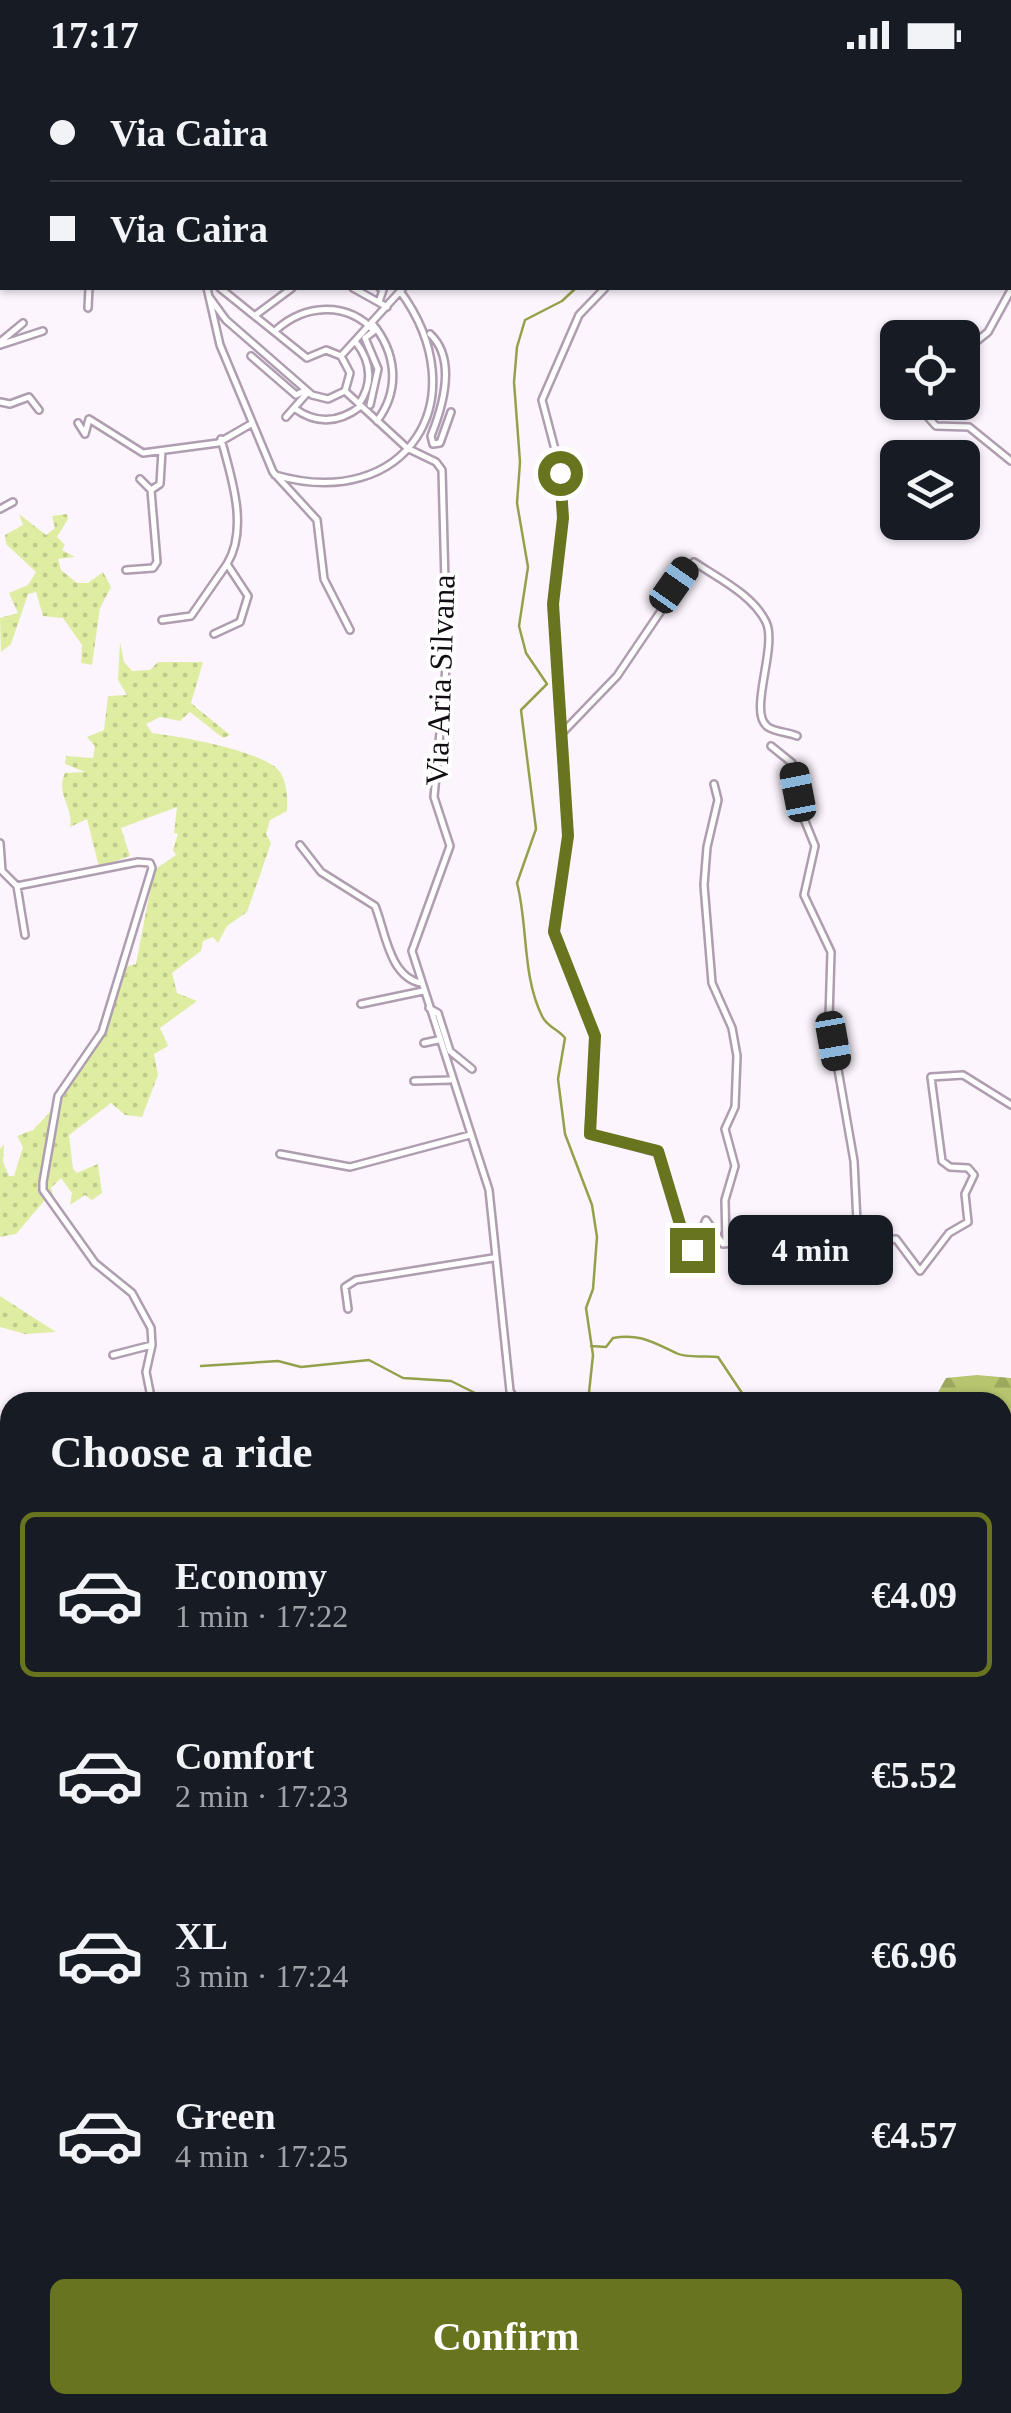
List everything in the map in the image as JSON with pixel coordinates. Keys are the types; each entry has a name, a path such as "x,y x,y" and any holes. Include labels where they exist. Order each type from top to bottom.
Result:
{"street":[{"path":"88,308 89,290"},
{"path":"208,290 212,316 251,424 275,475 318,520 324,579 350,630"},
{"path":"210,298 226,320 307,391 328,399 345,391 350,373 341,356 322,350 307,358 223,290"},
{"path":"257,314 289,290"},
{"path":"357,290 387,307"},
{"path":"379,302 383,290"},
{"path":"370,405 378,369 365,338 401,290"},
{"path":"403,290 427,333 441,346 444,388 430,436 433,444 440,443 450,412"},
{"path":"603,290 582,310 542,400 557,457 563,512 553,604 568,836 554,932 595,1036 590,1134 659,1153 682,1231 684,1252 694,1247 706,1220 718,1241 726,1244 763,1240 792,1245 810,1240 831,1246 898,1240 920,1272 948,1233 963,1227 969,1218 965,1194 974,1175 968,1168 948,1167 942,1161 930,1077 963,1075 1011,1106"},
{"path":"980,337 996,322 1011,290"},
{"path":"276,330 296,316 318,310 347,312 371,327 389,349 393,373 389,398 376,419"},
{"path":"212,316 226,320"},
{"path":"0,344 24,323"},
{"path":"341,356 371,327"},
{"path":"0,344 43,331"},
{"path":"275,475 324,486 348,484 386,466 407,448 425,423 434,394 434,367 427,333"},
{"path":"294,408 325,421 349,415 360,405 370,376 367,359 355,341"},
{"path":"434,367 441,346"},
{"path":"251,356 296,394 307,391"},
{"path":"286,417 307,391"},
{"path":"345,391 407,448"},
{"path":"0,402 10,404 29,397 39,410"},
{"path":"78,423 85,434 89,419 136,453 218,443 251,424"},
{"path":"931,420 936,426 969,427 1011,461"},
{"path":"162,620 191,616 236,550 236,505 221,438"},
{"name":"Via Aria Silvana","path":"407,448 436,462 442,470 448,657 434,798 450,846 412,951 450,1080 489,1190 493,1258 511,1392"},
{"path":"151,490 160,484 162,450"},
{"path":"126,570 153,568 157,562 151,490 140,480"},
{"path":"0,510 13,502"},
{"path":"564,731 617,676 694,562 748,599 765,620 772,648 764,674 762,718 770,728 797,736"},
{"path":"214,634 240,622 246,613 248,596 227,564"},
{"path":"772,746 792,763 800,808 814,840 804,896 831,952 829,1018 854,1160 857,1222 865,1242"},
{"path":"714,784 718,800 704,885 712,982 732,1028 737,1056 735,1107 725,1129 735,1166 725,1200 726,1244"},
{"path":"0,842 2,871 17,886 24,935"},
{"name":"Via Aria Silvana","path":"300,844 321,872 374,906 384,940 404,973 421,983"},
{"path":"17,886 138,862 150,863 152,868 102,1032 58,1096 43,1182 44,1190 95,1263 132,1293 151,1328 146,1372 150,1392"},
{"path":"362,1004 424,991"},
{"name":"Via Aria Silvana","path":"429,1008 438,1013 450,1050 472,1068"},
{"path":"424,1044 438,1040"},
{"path":"414,1081 450,1080"},
{"path":"280,1154 350,1166 470,1135"},
{"path":"348,1309 345,1287 356,1280 493,1258"},
{"path":"113,1355 152,1345"}],"green space":[{"path":"19,514 46,535 55,528 52,516 67,514 57,537 65,545 62,550 75,557 58,559 61,570 77,583 88,583 103,572 111,587 100,608 92,665 81,663 82,645 63,618 43,616 36,592 28,594 11,644 1,652 0,618 18,613 9,593 28,585 36,572 6,544 5,535 23,525"},
{"path":"120,642 124,662 132,671 150,670 158,662 203,662 191,703 230,735 223,738 190,712 180,721 160,717 146,724 152,733 221,746 272,764 284,781 287,811 270,820 266,834 271,843 247,912 227,926 218,943 213,937 203,941 201,951 172,973 177,993 197,1001 160,1028 168,1046 154,1054 158,1075 142,1117 125,1115 111,1103 69,1135 73,1169 77,1173 98,1164 102,1193 92,1200 85,1195 70,1205 72,1193 61,1178 51,1188 57,1207 45,1189 56,1108 101,1040 121,968 136,964 154,870 176,855 173,850 178,834 174,833 177,807 121,828 130,856 99,867 87,819 70,827 62,787 65,773 85,772 65,764 66,756 93,758 95,746 87,737 104,730 108,696 127,695 118,680"},
{"path":"52,1110 41,1182 45,1200 16,1234 0,1237 0,1149 4,1144 3,1162 9,1176 14,1176 23,1147 17,1136 33,1130"},
{"path":"0,1296 56,1332 25,1334 0,1327"},
{"path":"946,1378 1011,1378 1011,1392 938,1392"}],"waterway":[{"path":"574,290 562,301 525,320 517,347 517,503 528,567 519,626 526,653 547,684 521,710 536,829 517,883 531,984 544,1020 565,1038 558,1079 565,1134 592,1205 597,1237 593,1289 586,1308 593,1355 589,1392"},
{"path":"591,1346 606,1347 613,1338 631,1337 681,1355 718,1357 741,1392"},
{"path":"201,1366 278,1361 301,1367 369,1360 403,1378 451,1381 473,1392"}],"route":[{"path":"560,473 563,518 553,604 564,719 568,836 554,936 595,1036 596,1079 590,1134 658,1151 682,1231 683,1250 692,1250"}]}
